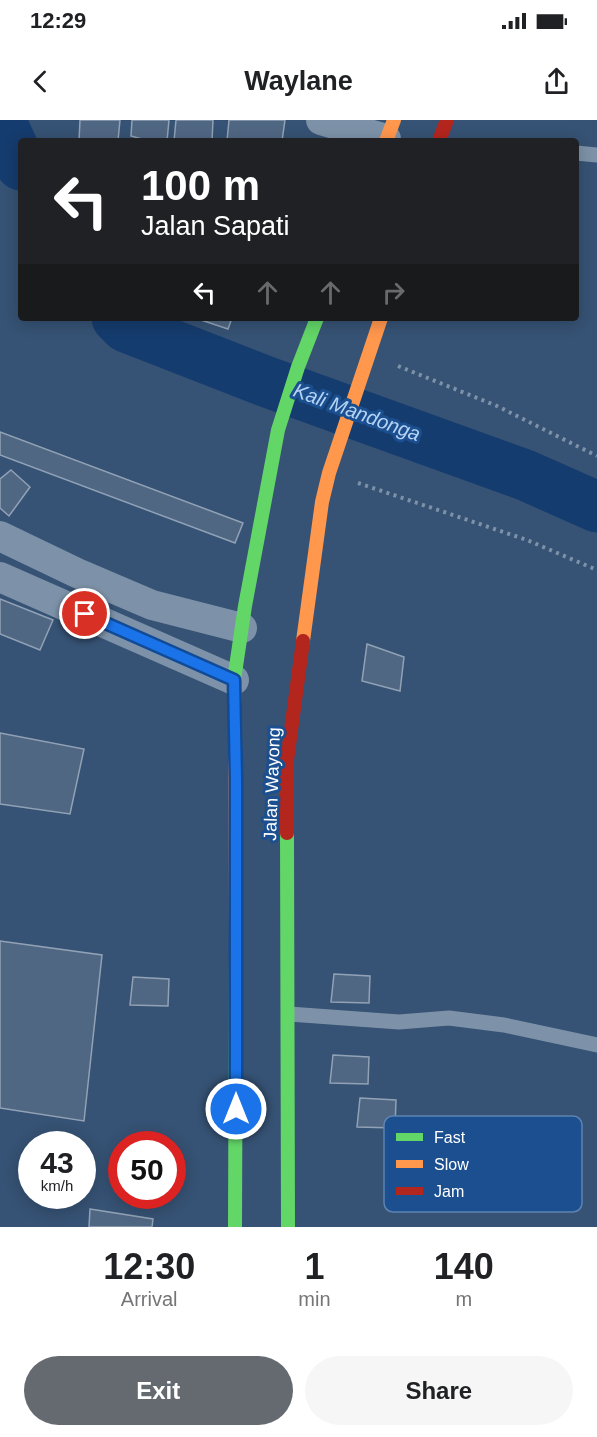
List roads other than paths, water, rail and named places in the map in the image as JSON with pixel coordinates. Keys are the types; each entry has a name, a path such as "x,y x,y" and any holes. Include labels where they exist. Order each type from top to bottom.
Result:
{"main road":[{"path":"441,138 447,120"},
{"name":"Jalan Wayong","path":"236,1227 234,680 278,430 316,321"},
{"name":"Jalan Wayong","path":"288,1227 287,760 322,502 329,473 380,321"}],"street":[{"path":"321,120 389,134"},
{"path":"0,536 77,573 152,605 242,628"},
{"path":"0,577 234,680"}],"lane":[{"path":"579,153 597,156"},
{"path":"289,1014 399,1022 449,1018 504,1025 597,1045"}],"waterway":[{"path":"0,120 18,159"},
{"name":"Kali Mandonga","path":"120,321 126,327 270,383 525,475 597,507"}]}
